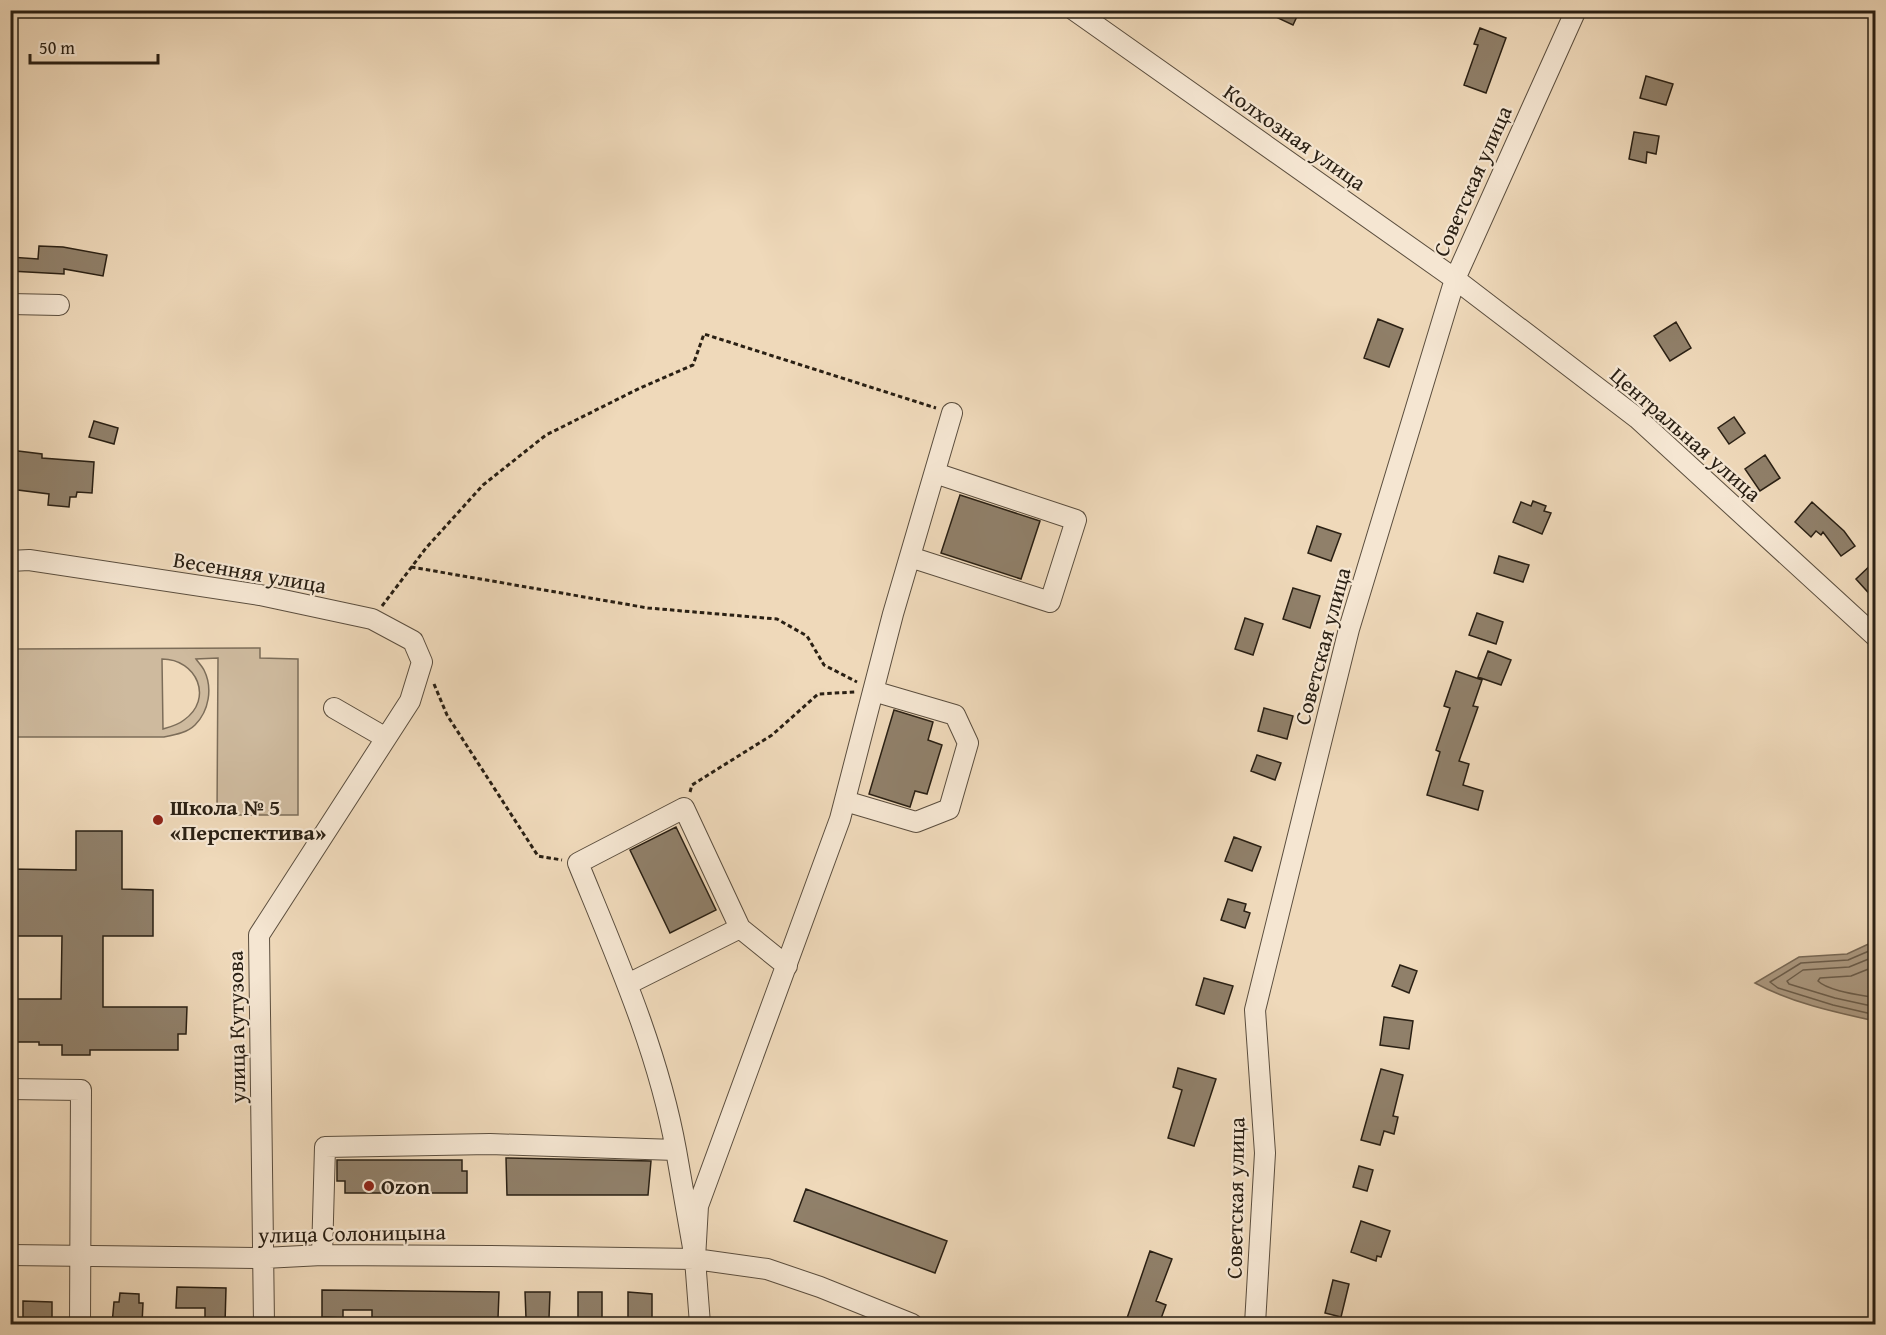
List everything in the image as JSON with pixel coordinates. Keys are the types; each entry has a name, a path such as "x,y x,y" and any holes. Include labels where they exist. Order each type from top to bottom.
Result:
{"street":[{"name":"Колхозная улица","path":"1074,10 1455,279"},
{"name":"Советская улица","path":"1255,1324 1265,1153 1255,1010 1349,629 1455,279 1575,10"},
{"name":"Центральная улица","path":"1455,279 1637,418 1875,637"},
{"path":"10,304 59,305"},
{"path":"695,1259 698,1206 845,801 873,691 952,413"},
{"path":"910,557 1050,602 1076,520 935,473"},
{"name":"Весенняя улица","path":"10,561 29,560 260,595 372,619 413,641 422,662"},
{"name":"улица Кутузова","path":"264,1324 259,935 410,702 422,662"},
{"path":"845,801 916,822 949,809 968,743 955,715 873,691"},
{"path":"334,708 386,738"},
{"path":"700,1324 695,1259 668,1106 628,984 578,862 684,808 740,928 787,966"},
{"path":"628,984 740,928"},
{"path":"10,1089 81,1090 80,1324"},
{"path":"322,1255 325,1147 490,1144 676,1150"},
{"name":"улица Солоницына","path":"10,1255 264,1258 322,1255 695,1259 767,1269 820,1287 912,1324"}],"path":[{"path":"372,619 411,567 483,485 546,435 640,388 693,365 704,334 952,413"},
{"path":"411,567 648,608 777,619 807,636 824,665 873,691"},
{"path":"422,662 447,715 538,856 578,862"},
{"path":"684,808 692,785 772,735 818,694 873,691"}],"shaded area":[{"path":"260,648 260,658 298,659 298,815 217,815 218,658 196,659 207,677 208,699 200,719 192,728 184,732 164,737 11,737 11,649","holes":["162,659 174,661 192,673 199,691 198,702 184,720 177,725 163,729"]}],"water":[{"path":"1875,941 1875,1021 1798,1001 1755,983 1799,957 1847,954"}],"building":[{"path":"1261,10 1300,10 1293,25"},
{"path":"1480,28 1506,38 1486,93 1464,85 1478,45 1474,44"},
{"path":"1646,76 1673,84 1666,105 1640,98"},
{"path":"1634,132 1659,136 1656,154 1647,152 1646,163 1629,159"},
{"path":"39,246 63,247 107,255 103,276 64,269 64,274 10,271 10,257 38,259"},
{"path":"1378,319 1403,329 1389,367 1364,358"},
{"path":"1676,322 1691,348 1670,361 1654,336"},
{"path":"1734,417 1745,433 1729,444 1718,428"},
{"path":"94,421 118,428 114,444 89,437"},
{"path":"10,450 42,454 42,458 94,462 92,493 77,492 76,497 70,497 69,507 48,505 49,494 10,489"},
{"path":"1765,455 1780,478 1760,491 1745,469"},
{"path":"960,495 1040,521 1021,579 941,553"},
{"path":"1533,501 1546,506 1544,511 1551,513 1542,534 1513,522 1521,502 1531,506"},
{"path":"1812,502 1844,531 1855,546 1841,556 1823,532 1821,535 1816,531 1811,537 1795,522"},
{"path":"1317,526 1341,534 1331,561 1308,553"},
{"path":"1499,556 1529,565 1523,582 1494,573"},
{"path":"1875,561 1875,600 1856,579"},
{"path":"1293,588 1320,596 1310,628 1283,619"},
{"path":"1477,613 1503,622 1496,644 1469,635"},
{"path":"1245,618 1263,624 1253,655 1235,649"},
{"path":"1488,651 1511,660 1501,685 1478,677"},
{"path":"1456,671 1482,680 1473,706 1478,707 1459,761 1469,764 1463,785 1483,791 1478,810 1427,795 1440,752 1436,750 1450,708 1444,706"},
{"path":"1264,708 1293,716 1287,739 1258,731"},
{"path":"894,710 933,722 928,740 942,745 927,794 915,791 910,807 869,794"},
{"path":"1257,755 1281,763 1275,780 1251,771"},
{"path":"676,827 716,910 670,933 630,850"},
{"path":"76,831 122,831 122,889 153,890 153,936 103,936 103,1007 187,1007 186,1034 178,1034 178,1050 90,1050 90,1055 62,1055 62,1045 10,1042 10,999 61,999 62,936 10,936 10,869 76,870"},
{"path":"1234,837 1261,847 1252,871 1225,861"},
{"path":"1228,899 1246,904 1244,911 1250,913 1245,928 1221,920"},
{"path":"1400,965 1417,971 1409,993 1392,986"},
{"path":"1204,978 1233,986 1224,1014 1196,1005"},
{"path":"1384,1017 1413,1021 1409,1049 1380,1045"},
{"path":"1178,1068 1216,1079 1194,1146 1168,1138 1182,1090 1173,1087"},
{"path":"1381,1069 1403,1075 1393,1116 1398,1117 1394,1134 1384,1131 1380,1145 1361,1140"},
{"path":"506,1158 651,1161 648,1195 507,1195"},
{"path":"337,1160 462,1160 462,1171 467,1171 467,1193 345,1193 345,1181 337,1181"},
{"path":"1359,1166 1373,1170 1367,1191 1353,1187"},
{"path":"806,1189 947,1241 935,1273 794,1221"},
{"path":"1361,1221 1390,1231 1381,1257 1377,1256 1376,1261 1351,1252"},
{"path":"1150,1251 1172,1259 1156,1301 1166,1305 1159,1324 1125,1324"},
{"path":"1333,1280 1349,1284 1341,1317 1325,1313"},
{"path":"177,1287 226,1288 225,1324 205,1324 205,1308 176,1308"},
{"path":"322,1290 499,1292 498,1318 372,1318 372,1310 343,1310 343,1318 322,1317"},
{"path":"525,1292 550,1292 549,1318 526,1318"},
{"path":"578,1292 602,1292 602,1319 578,1319"},
{"path":"628,1292 652,1294 652,1318 628,1319"},
{"path":"120,1293 139,1294 139,1303 143,1303 142,1324 112,1324 114,1302 119,1302"},
{"path":"23,1301 52,1302 52,1324 23,1324"}],"place":[{"name":"Школа № 5 «Перспектива»","path":"158,820"},
{"name":"Ozon","path":"369,1186"}]}
